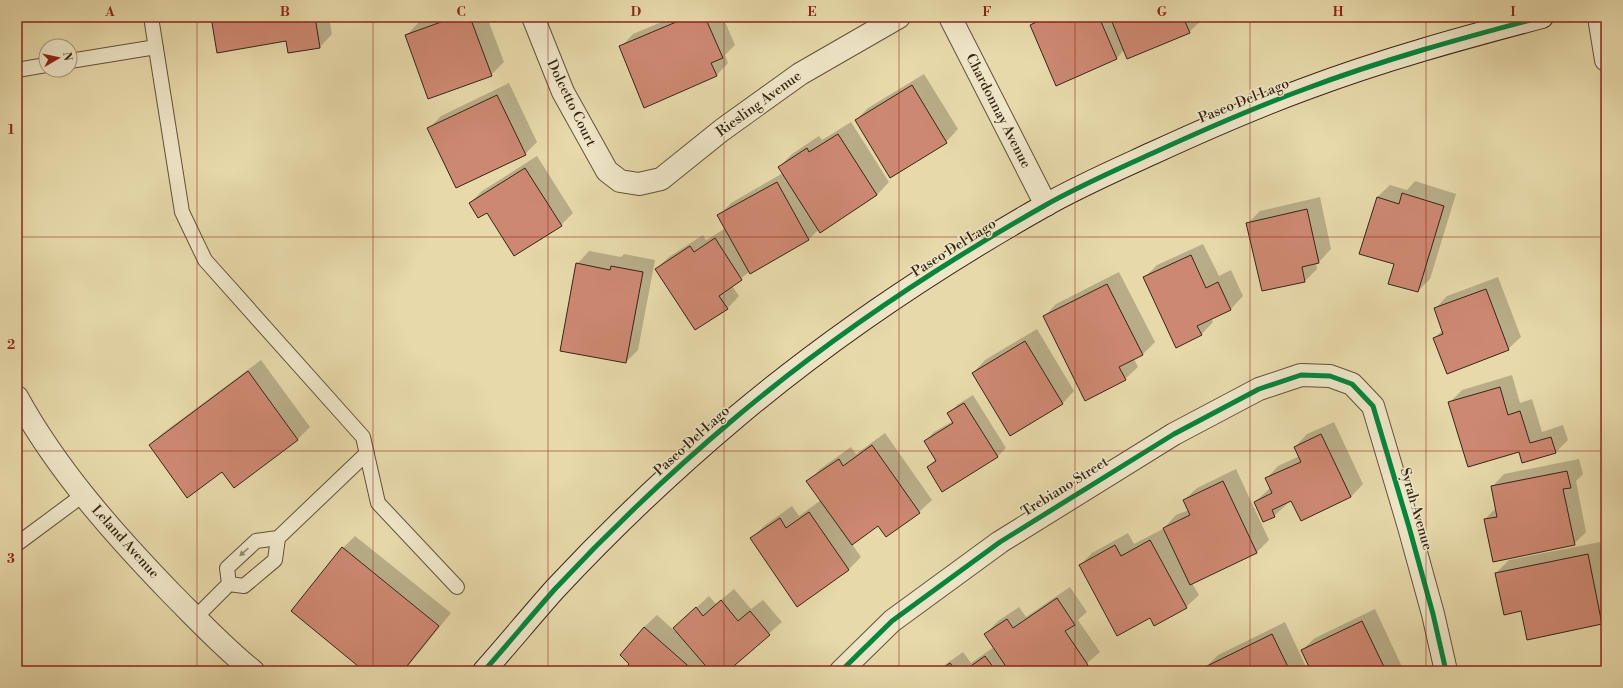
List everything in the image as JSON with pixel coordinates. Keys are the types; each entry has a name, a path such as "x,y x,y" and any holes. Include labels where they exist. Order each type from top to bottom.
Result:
{"street":[{"name":"Dolcetto Court","path":"533,17 566,98 606,172 620,180"},
{"name":"Riesling Avenue","path":"620,180 639,184 661,179 722,130 800,74 899,17"},
{"name":"Chardonnay Avenue","path":"950,17 1046,204"},
{"name":"Paseo Del Lago","path":"484,671 555,590 598,546 645,499 736,417 778,383 866,320 955,260 1046,204 1188,137 1307,88 1433,47 1542,17"},
{"path":"1599,17 1606,60"},
{"name":"Trebiano Street","path":"841,671 892,621 1000,542 1174,434 1259,389 1301,375 1330,376"},
{"name":"Syrah Avenue","path":"1330,376 1352,384 1373,406 1411,534 1433,614 1446,671"},
{"name":"Leland Avenue","path":"17,397 28,417 83,495 136,556 195,618 253,671"}],"lane":[{"path":"151,17 182,212 205,260 364,437 378,503 457,587"},
{"path":"78,60 156,47"},
{"path":"17,70 38,66"},
{"path":"229,584 227,568 256,541 278,538 367,453"},
{"path":"17,544 83,495"},
{"path":"229,584 244,586 275,560 278,538"},
{"path":"195,618 229,584"}],"building":[{"path":"211,17 315,17 320,48 288,53 286,41 217,53"},
{"path":"455,17 470,17 492,76 428,99 405,35"},
{"path":"688,17 705,17 723,58 711,63 717,76 644,108 619,46"},
{"path":"1042,17 1099,17 1117,59 1056,86 1030,25 1043,19"},
{"path":"1110,17 1183,17 1190,33 1127,59"},
{"path":"912,85 947,143 890,178 855,120"},
{"path":"497,95 526,155 456,188 427,128"},
{"path":"838,134 877,195 820,233 778,167 807,148 809,152"},
{"path":"525,168 562,226 514,256 487,213 478,218 469,203"},
{"path":"777,182 809,240 750,274 717,215"},
{"path":"1402,193 1444,206 1418,292 1388,284 1394,264 1359,254 1377,197 1399,204"},
{"path":"1307,209 1319,263 1302,267 1305,282 1262,291 1246,223"},
{"path":"715,238 742,280 719,296 728,309 695,330 655,269 690,246 694,252"},
{"path":"1191,255 1206,288 1218,282 1231,310 1197,326 1202,335 1176,348 1143,277"},
{"path":"576,263 610,270 611,266 643,272 626,363 560,351"},
{"path":"1107,284 1143,355 1119,367 1126,380 1085,401 1043,316"},
{"path":"1486,289 1509,350 1447,374 1433,338 1443,334 1434,308"},
{"path":"1025,341 1063,404 1010,436 972,373"},
{"path":"248,371 298,440 234,488 222,472 187,498 149,445"},
{"path":"1500,387 1508,415 1520,411 1530,443 1551,437 1556,453 1522,463 1519,452 1468,467 1448,402"},
{"path":"964,403 998,457 942,492 927,467 936,461 924,441 953,423 947,413"},
{"path":"1321,434 1351,497 1301,521 1291,501 1272,510 1275,517 1263,522 1254,502 1272,493 1265,478 1301,462 1294,447"},
{"path":"872,445 920,513 886,537 878,526 852,545 806,481 839,459 843,466"},
{"path":"1567,471 1571,488 1563,489 1575,545 1493,562 1484,519 1497,517 1491,486"},
{"path":"1223,481 1257,553 1190,585 1163,528 1190,515 1183,500"},
{"path":"809,512 849,570 797,607 750,538 780,518 786,528"},
{"path":"1150,540 1187,608 1154,626 1150,618 1117,636 1079,565 1115,545 1121,556"},
{"path":"342,547 439,626 403,671 364,671 291,611"},
{"path":"1588,554 1602,624 1527,640 1521,611 1504,615 1495,573"},
{"path":"1057,598 1075,625 1065,631 1088,665 1080,671 1009,671 984,634 1007,619 1013,628"},
{"path":"721,600 738,621 750,611 770,635 728,671 710,671 673,628 696,607 703,616"},
{"path":"1362,621 1386,671 1311,671 1301,650"},
{"path":"644,627 694,671 623,671 629,664 620,655"},
{"path":"1272,634 1290,671 1207,671 1205,667"},
{"path":"985,656 996,671 964,671"},
{"path":"950,663 956,671 939,671"}],"cycle path":[{"path":"484,671 576,567 642,501 711,438 771,388 846,332 924,279 1004,229 1098,178 1172,144 1286,96 1334,78 1393,59 1452,41 1542,17"},
{"path":"841,671 892,621 1000,542 1174,434 1259,389 1301,375 1330,376 1352,384 1373,406 1433,614 1446,671"}]}
